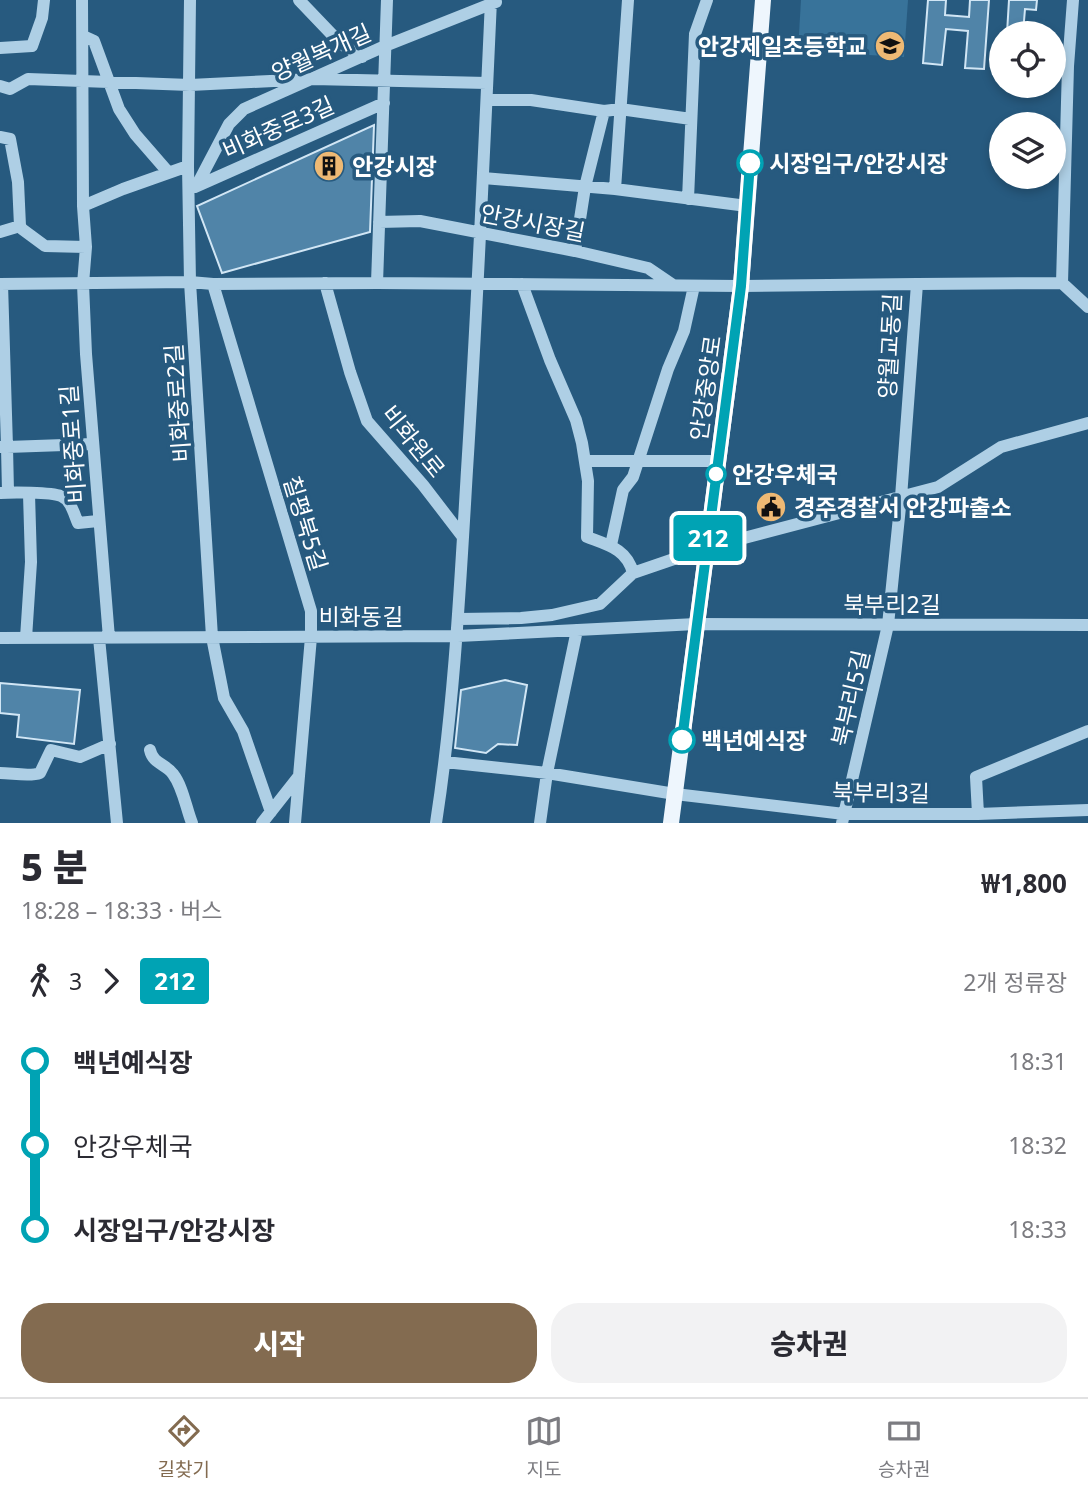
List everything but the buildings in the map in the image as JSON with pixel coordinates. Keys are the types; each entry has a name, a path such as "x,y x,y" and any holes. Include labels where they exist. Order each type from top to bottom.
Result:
{"main road":[{"name":"안강중앙로","path":"671,823 741,286 763,0"}],"street":[{"path":"0,48 32,46 42,18 44,0"},
{"name":"비화중로1길","path":"82,0 83,206 86,247 83,284 117,823"},
{"name":"비화중로2길","path":"190,0 188,166 193,188 190,282 212,637"},
{"path":"299,0 341,44 362,57"},
{"path":"377,283 387,0"},
{"path":"615,189 628,0"},
{"path":"688,199 695,34 707,0"},
{"path":"1062,283 1068,66 1073,0"},
{"name":"양월복개길","path":"193,188 229,124 244,109 494,1"},
{"name":"비화원로","path":"436,823 458,636 479,284 487,83 494,1"},
{"path":"83,36 94,41 119,109 135,134 168,172"},
{"path":"0,86 10,89 28,79 190,85"},
{"name":"비화중로3길","path":"190,85 313,79 487,83"},
{"path":"487,100 531,100 604,111 620,109 691,119"},
{"name":"비화중로3길","path":"193,188 384,103"},
{"path":"575,251 585,187 604,111"},
{"path":"0,136 10,139 18,182 20,226 44,246 86,247"},
{"path":"83,206 188,166"},
{"path":"483,178 615,189 747,206"},
{"name":"안강시장길","path":"379,222 420,221 575,251 648,268 673,286"},
{"path":"0,232 20,226"},
{"path":"98,521 78,523 71,504 62,496 4,493 1,284 190,282 741,286"},
{"name":"비화원로","path":"325,283 367,421 464,537"},
{"path":"916,284 1062,283 1088,307"},
{"name":"칠평북5길","path":"213,284 311,611 295,823"},
{"path":"522,284 576,420 588,481 587,537 611,545 629,559 633,573"},
{"name":"양월교동길","path":"741,286 916,284 901,497"},
{"path":"611,545 623,490 633,477 668,369 684,331 694,286"},
{"path":"459,619 552,615 600,604 633,573 706,548 938,487 1002,447 1088,423"},
{"path":"4,447 93,444"},
{"path":"585,461 718,461"},
{"path":"26,638 31,562 29,494"},
{"name":"북부리5길","path":"843,819 888,625 901,497"},
{"name":"비화동길","path":"0,638 458,636 696,624"},
{"name":"북부리2길","path":"696,624 1088,625"},
{"path":"540,823 547,773 578,630"},
{"path":"212,637 224,698 243,731 271,813"},
{"path":"978,814 976,777 1088,731"},
{"path":"0,773 34,775 40,773 51,750 80,757 110,744"},
{"path":"150,750 153,759 172,772 192,823"},
{"path":"445,762 547,773 675,794"},
{"path":"262,823 299,776"},
{"name":"북부리3길","path":"675,794 843,819 1088,810"}],"shaded area":[{"path":"801,0 908,0 904,57 798,51"}],"bus line":[{"name":"212","path":"682,740 741,286 750,163"}],"place":[{"name":"안강제일초등학교","path":"890,46"},
{"name":"시장입구/안강시장","path":"750,163"},
{"name":"안강시장","path":"329,166"},
{"name":"안강우체국","path":"716,474"},
{"name":"경주경찰서 안강파출소","path":"771,507"},
{"name":"백년예식장","path":"682,740"}]}
